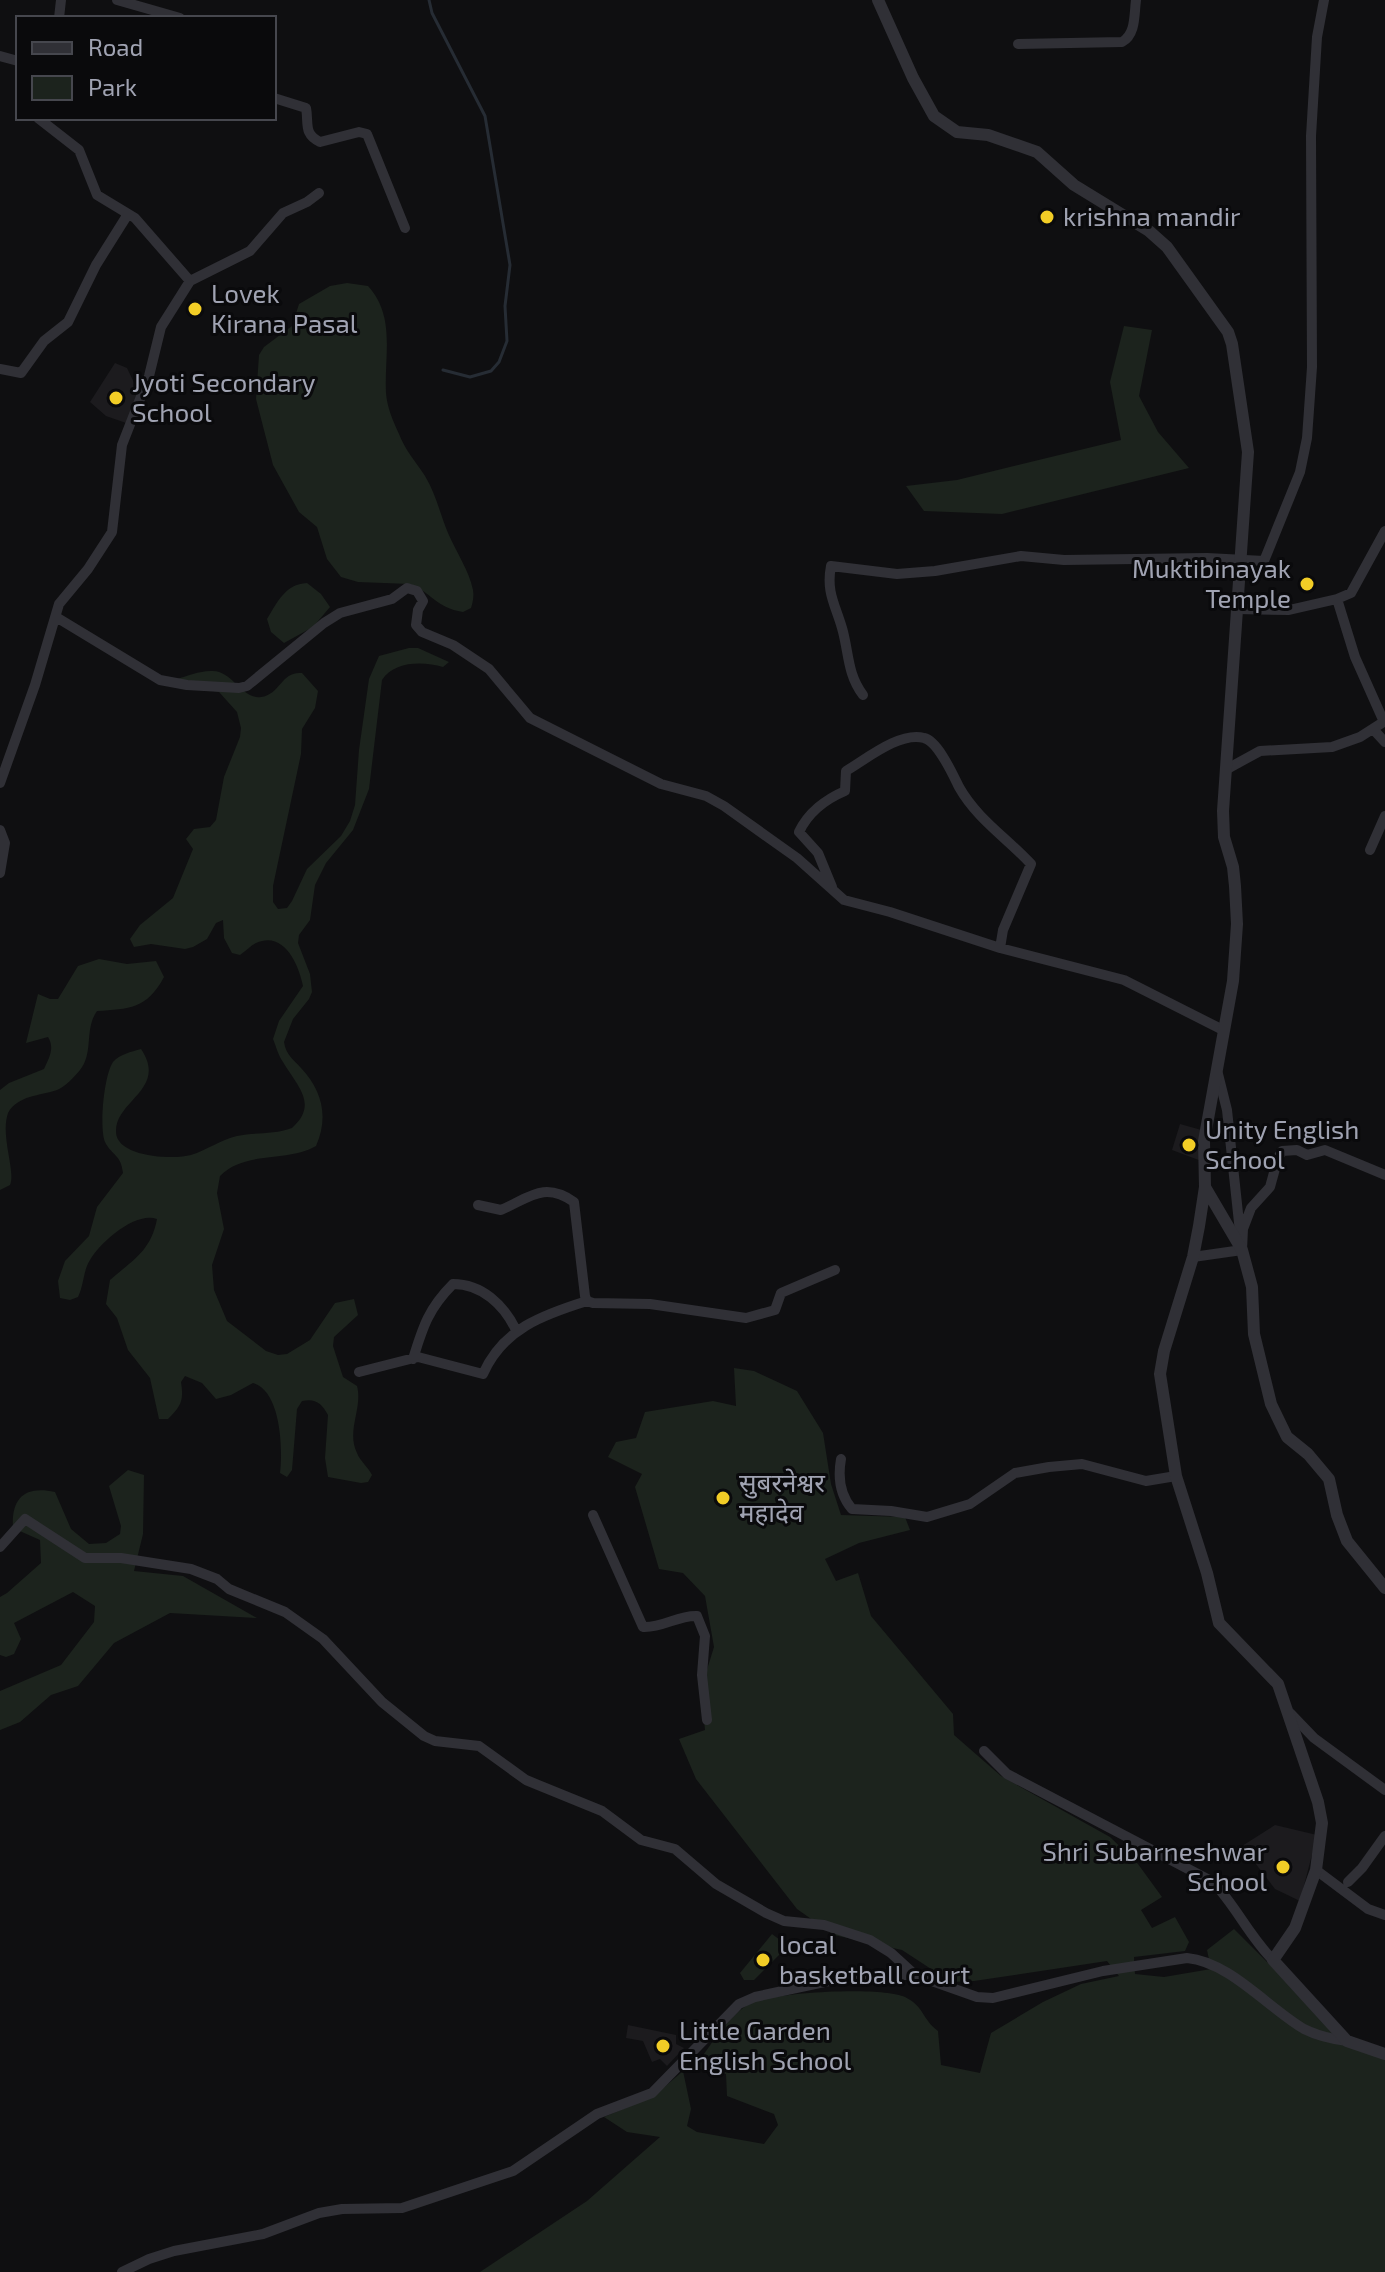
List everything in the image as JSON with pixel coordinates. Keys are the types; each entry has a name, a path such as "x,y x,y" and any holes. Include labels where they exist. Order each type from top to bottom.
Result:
{"street":[{"path":"117,0 175,16"},
{"path":"878,0 934,116 957,132 988,135 1037,152 1074,185 1149,231 1167,247 1228,332 1236,363 1247,435 1246,503 1239,560 1223,811 1224,837 1233,867 1237,924 1233,981 1204,1141 1205,1187 1193,1257 1160,1374 1176,1476 1207,1573 1219,1623 1278,1684 1318,1802 1322,1823 1316,1870 1295,1928 1273,1960"},
{"path":"1018,44 1122,42 1132,31 1136,0"},
{"path":"863,695 850,675 842,627 830,597 831,566 897,574 935,571 1021,556 1064,560 1181,558 1264,561 1300,472 1307,438 1312,367 1311,136 1317,37 1324,0"},
{"path":"276,99 306,108 307,130 320,142 359,132 367,134 405,228"},
{"path":"41,120 79,150 97,195 135,218 190,281"},
{"path":"0,783 35,685 59,604 88,569 112,532 122,445 149,376 161,327 190,281 250,251 283,213 319,193"},
{"path":"0,369 21,373 44,341 68,322 96,265 128,214"},
{"path":"1236,609 1289,610 1351,593 1385,531"},
{"path":"56,617 160,680 172,684 239,688 262,676 340,613 392,599 407,588 417,591 423,601 416,625 422,632 453,645 489,669 530,718 661,784 706,796 724,806 797,858 844,900 1000,948 1133,983 1223,1030"},
{"path":"1227,769 1260,751 1332,747 1360,737 1384,722 1355,657 1337,599"},
{"path":"1373,729 1385,742"},
{"path":"835,892 818,853 799,832 803,823 833,796 845,791 846,771 887,746 923,737 936,748 953,772 965,797 986,822 1031,864 1003,930 1000,948"},
{"path":"1370,850 1385,816"},
{"path":"0,830 5,843 0,873"},
{"path":"1218,1074 1227,1110 1242,1250 1252,1287 1254,1334 1271,1404 1287,1437 1308,1454 1329,1479 1347,1541 1385,1588"},
{"path":"1242,1250 1243,1229 1251,1208 1270,1187 1282,1151 1297,1150 1307,1155 1325,1150 1385,1175"},
{"path":"1205,1187 1242,1250"},
{"path":"478,1205 501,1210 524,1198 551,1191 574,1202 580,1236 580,1270 587,1301"},
{"path":"1193,1257 1242,1250"},
{"path":"359,1372 418,1357 483,1374 492,1354 516,1330 587,1301 650,1304 746,1318 775,1310 781,1293 835,1270"},
{"path":"413,1359 420,1334 435,1303 453,1284 470,1284 494,1299 516,1330"},
{"path":"841,1459 839,1469 843,1495 852,1509 891,1511 918,1517 958,1510 1015,1473 1049,1467 1082,1464 1146,1481 1176,1476"},
{"path":"593,1515 643,1627 697,1616 705,1636 702,1675 707,1720"},
{"path":"0,1547 25,1519 85,1558 160,1563 191,1569 217,1579 229,1589 285,1612 323,1639 382,1702 424,1736 435,1741 479,1746 526,1780 602,1811 641,1840 675,1849 716,1884 766,1913 784,1921 824,1925 870,1940 891,1953 915,1975 977,1997 993,1998 1103,1971 1165,1960 1200,1960 1261,1996 1304,2028 1324,2038 1347,2041 1385,2054"},
{"path":"1290,1713 1314,1738 1385,1790"},
{"path":"984,1751 1007,1774 1213,1882 1225,1894 1258,1945 1347,2041"},
{"path":"1348,1882 1385,1836"},
{"path":"1316,1870 1368,1909 1385,1915"},
{"path":"122,2272 174,2251 263,2234 319,2213 342,2209 402,2208 493,2179 513,2171 597,2114 652,2093 739,2004 783,1989 829,1981 915,1975"}],"shaded area":[{"name":"Jyoti Secondary School","path":"115,363 127,368 139,393 129,424 106,416 90,402"},
{"name":"Unity English School","path":"1180,1124 1205,1131 1204,1162 1172,1150"},
{"name":"Shri Subarneshwar School","path":"1275,1825 1317,1835 1300,1901 1275,1889 1242,1846"},
{"name":"Little Garden English School","path":"628,2025 676,2035 676,2044 684,2048 667,2066 660,2059 652,2062 643,2041 626,2038"}],"green space":[{"path":"347,283 368,286 382,310 387,337 386,393 389,409 404,445 429,483 448,533 469,575 473,599 471,608 463,612 446,607 410,584 358,582 341,577 327,559 317,527 299,512 273,465 256,399 259,355 264,347 292,326 299,304 330,286"},
{"path":"1124,326 1152,330 1139,396 1158,432 1189,468 1002,514 924,511 906,486 957,480 1121,440 1110,382"},
{"path":"307,583 321,594 330,607 313,627 284,643 271,632 267,619 287,591"},
{"path":"418,648 449,662 443,667 418,663 401,666 382,680 369,789 353,830 326,863 315,885 310,920 299,935 298,943 310,974 312,992 293,1019 284,1042 288,1054 308,1076 318,1095 323,1114 320,1135 316,1146 305,1151 254,1160 230,1168 220,1176 217,1193 224,1229 212,1265 214,1290 227,1321 266,1351 278,1355 287,1354 310,1340 335,1303 354,1299 358,1315 334,1337 333,1346 343,1377 357,1386 354,1445 372,1475 368,1482 361,1483 328,1477 325,1458 328,1415 318,1402 307,1400 302,1401 297,1409 292,1470 287,1477 280,1473 280,1436 275,1409 262,1388 253,1383 216,1399 202,1383 185,1376 181,1382 179,1407 168,1419 159,1419 150,1378 128,1350 117,1318 106,1304 110,1280 146,1247 157,1219 129,1224 102,1245 88,1264 78,1297 70,1300 60,1298 58,1281 65,1261 89,1236 97,1207 123,1173 118,1159 105,1142 102,1125 107,1078 113,1062 119,1057 141,1049 148,1063 145,1084 118,1120 116,1131 118,1140 125,1146 146,1155 191,1155 237,1136 278,1132 292,1128 304,1111 303,1095 273,1039 279,1021 303,986 294,960 282,945 266,940 254,944 240,955 232,953 224,938 223,920 216,923 207,939 185,949 151,944 134,947 130,939 140,925 173,898 193,849 186,839 194,829 210,827 216,820 224,777 240,737 237,712 219,692 180,689 176,679 204,671 220,672 249,694 261,697 273,692 290,675 302,673 318,691 315,708 302,729 301,754 273,886 273,902 278,909 287,908 307,869 341,836 350,821 355,805 369,679 379,656"},
{"path":"99,959 127,964 156,961 164,977 158,988 144,1001 119,1009 97,1011 91,1025 87,1056 70,1081 60,1089 23,1099 12,1107 6,1122 11,1179 10,1185 0,1190 0,1090 9,1083 44,1069 50,1053 48,1037 26,1043 38,994 58,999 78,966"},
{"path":"734,1368 754,1371 797,1391 823,1433 831,1484 841,1515 905,1517 910,1530 859,1543 825,1559 836,1581 858,1573 871,1616 953,1714 954,1735 1001,1776 1110,1837 1138,1864 1162,1897 1141,1910 1152,1928 1175,1917 1189,1942 1185,1951 1134,1957 1135,1974 1164,1977 1211,1969 1207,1950 1234,1929 1334,2029 1385,2060 1385,2272 480,2272 587,2201 660,2137 627,2132 604,2117 654,2096 683,2071 691,2109 687,2126 697,2132 764,2144 778,2125 774,2114 727,2096 726,2074 694,2068 727,2023 751,2003 782,1996 828,1992 874,1992 905,1997 938,2031 941,2065 980,2073 991,2033 1081,1984 1119,1976 1107,1961 951,1982 902,1950 834,1935 797,1909 696,1779 679,1739 705,1730 701,1689 714,1647 705,1596 683,1573 659,1569 635,1487 642,1474 608,1457 616,1442 636,1438 645,1412 713,1401 736,1406"},
{"path":"128,1470 144,1475 143,1534 134,1571 183,1576 257,1618 170,1613 114,1643 78,1686 51,1695 20,1722 0,1730 0,1691 61,1665 94,1622 95,1606 73,1592 14,1623 21,1639 14,1654 6,1657 0,1655 0,1597 41,1563 40,1540 13,1528 14,1509 28,1492 55,1492 71,1529 89,1544 106,1543 120,1534 121,1526 109,1486"},
{"name":"local basketball court","path":"772,1934 788,1946 754,1980 744,1980 740,1973"}],"waterway":[{"path":"429,0 432,13 485,116 510,265 505,306 507,341 499,362 491,371 470,377 443,370"}],"place":[{"name":"krishna mandir","path":"1047,217"},
{"name":"Lovek Kirana Pasal","path":"195,309"},
{"name":"Jyoti Secondary School","path":"116,398"},
{"name":"Muktibinayak Temple","path":"1307,584"},
{"name":"Unity English School","path":"1189,1145"},
{"name":"सुबरनेश्वर महादेव","path":"723,1498"},
{"name":"Shri Subarneshwar School","path":"1283,1867"},
{"name":"local basketball court","path":"763,1960"},
{"name":"Little Garden English School","path":"663,2046"}]}
